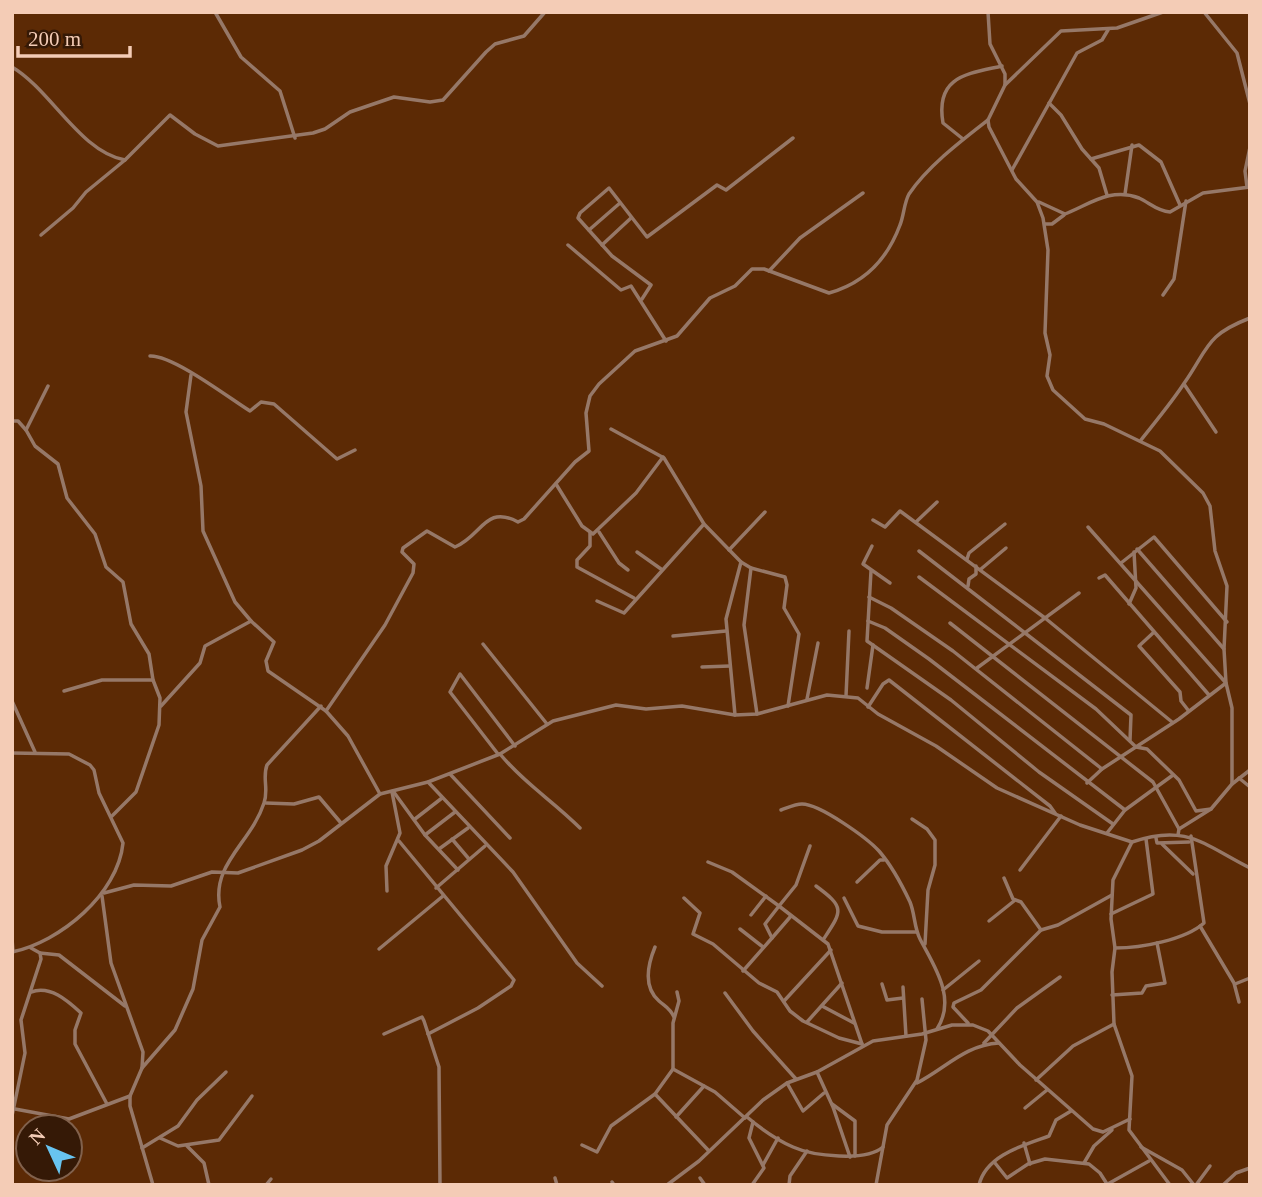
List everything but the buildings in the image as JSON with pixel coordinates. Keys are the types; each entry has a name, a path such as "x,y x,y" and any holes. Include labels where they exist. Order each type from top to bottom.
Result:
{"street":[{"path":"215,12 241,57 280,90 295,138"},
{"path":"41,235 61,215 73,208 86,191 119,167 170,115 195,134 218,146 295,138 325,129 349,112 394,97 430,102 443,100 495,44 528,33 545,12"},
{"path":"988,12 990,44 1002,66 1005,85"},
{"path":"326,710 385,625 413,573 414,564 402,552 406,545 427,531 455,547 498,516 507,515 521,521 538,507 557,482 591,447 586,425 588,401 593,391 635,351 667,342 687,327 710,298 735,286 752,269 769,271 829,293 855,284 885,258 900,226 910,193 964,139 988,120 1005,85 1061,31 1108,30 1163,12"},
{"path":"1204,12 1237,53 1250,104"},
{"path":"1012,170 1077,52 1102,40 1108,30"},
{"path":"964,139 943,123 946,90 954,79 1002,66"},
{"path":"12,67 30,78 93,144 125,159"},
{"path":"1049,103 1061,115 1102,173 1107,195"},
{"path":"988,120 1012,170 1037,201 1045,224 1048,250 1045,333 1049,350 1049,383 1059,398 1085,419 1141,440 1160,451 1208,500 1214,523 1215,551 1225,574 1226,683 1233,708 1232,784"},
{"path":"642,299 651,285 602,246 578,216 607,189 648,237 719,184 726,190 793,138"},
{"path":"1091,159 1132,145 1144,148 1161,162 1180,205"},
{"path":"1125,194 1132,145"},
{"path":"1045,224 1052,224 1107,195 1125,194 1166,212 1211,190 1249,187 1245,171 1250,147"},
{"path":"769,271 808,232 863,193"},
{"path":"1037,201 1065,215"},
{"path":"1164,295 1174,279 1186,201"},
{"path":"589,230 620,203"},
{"path":"602,246 632,217"},
{"path":"568,245 621,290 631,286 642,299 667,342"},
{"path":"1141,440 1184,384 1208,343 1229,327 1250,318"},
{"path":"150,356 159,357 250,411 261,402 274,404 333,457 340,459 355,450"},
{"path":"191,375 186,412 201,486 203,531 235,602 274,642 266,661 268,671 326,710 348,736 380,794"},
{"path":"1184,384 1216,432"},
{"path":"26,430 48,386"},
{"path":"12,421 18,421 35,446 58,464 67,498 95,534 106,567 123,582 131,624 149,654 161,706 159,725 136,792 113,816"},
{"path":"611,429 663,457 704,524 741,562 751,568 781,574 786,580 784,608 799,634 788,706"},
{"path":"590,533 599,532 636,494 663,457"},
{"path":"557,482 558,490 590,533 590,546 577,560 577,567 634,598"},
{"path":"916,522 937,502"},
{"path":"873,520 885,527 899,510 1045,618 1172,722"},
{"path":"729,550 765,512"},
{"path":"597,601 622,614 704,524"},
{"path":"967,559 969,553 1004,524"},
{"path":"1088,527 1226,683"},
{"path":"599,532 619,563 628,570"},
{"path":"1121,563 1154,537 1227,622"},
{"path":"873,546 863,562 871,571 890,583"},
{"path":"981,569 1006,548"},
{"path":"1135,550 1224,649"},
{"path":"1129,604 1136,580 1135,550"},
{"path":"919,551 1027,631 1132,715 1130,740"},
{"path":"637,552 661,569"},
{"path":"1136,565 1143,556"},
{"path":"735,715 726,631 733,582 741,562"},
{"path":"969,588 968,582 976,574 976,566"},
{"path":"751,568 744,625 757,714"},
{"path":"871,571 866,639 951,700 1039,772 1114,824"},
{"path":"1099,578 1105,575 1209,695"},
{"path":"919,577 1010,644 1136,747 1147,749 1174,774 1196,811 1211,809"},
{"path":"976,668 1079,593"},
{"path":"869,597 915,623 976,668 1102,769"},
{"path":"161,706 200,663 205,646 251,621"},
{"path":"868,621 884,628 929,659 1125,810"},
{"path":"950,623 1157,787 1179,829 1178,835"},
{"path":"673,636 726,631"},
{"path":"846,696 849,631"},
{"path":"1154,632 1139,646 1180,692 1181,701 1188,710"},
{"path":"807,699 818,643"},
{"path":"483,644 547,724"},
{"path":"867,688 873,644"},
{"path":"702,667 730,666"},
{"path":"514,746 460,674 450,692 529,787 551,801 580,828"},
{"path":"64,691 102,680 153,680"},
{"path":"868,707 883,684 889,680 1050,806 1055,813"},
{"path":"1087,783 1102,769 1226,683"},
{"path":"103,894 134,885 171,886 212,872 238,873 302,850 380,794 428,782 499,754 547,724 616,705 646,709 682,706 735,715 757,714 827,695 858,698 868,707 936,746 987,783 1080,825 1132,842 1178,835 1250,868"},
{"path":"12,701 35,752"},
{"path":"153,1185 130,1096 142,1068 175,1030 193,989 202,940 220,907 217,895 222,873 264,804 268,788 265,776 267,765 321,706"},
{"path":"12,753 69,754 90,765 97,776 99,793 121,835 122,852 103,894 82,915 29,948 13,952 12,938"},
{"path":"1179,829 1211,809 1232,784 1250,771"},
{"path":"450,774 510,838"},
{"path":"1107,833 1125,810 1174,774"},
{"path":"1239,778 1250,788"},
{"path":"428,782 468,828 513,872 577,963 602,986"},
{"path":"393,791 425,835 458,870"},
{"path":"387,891 386,866 399,841 399,820 393,791"},
{"path":"264,804 273,801 294,804 319,797 341,823"},
{"path":"415,819 442,798"},
{"path":"781,810 802,804 823,811 876,849 884,860 908,899 917,932 937,968 943,990 944,1012 937,1029"},
{"path":"425,835 455,812"},
{"path":"1020,870 1061,816"},
{"path":"912,819 927,829 935,840 935,865 928,890 925,946"},
{"path":"439,849 468,828"},
{"path":"1156,838 1157,843 1195,876"},
{"path":"452,839 470,859"},
{"path":"1111,914 1153,894 1146,839"},
{"path":"1162,845 1190,839"},
{"path":"1115,948 1145,947 1200,926 1206,918 1195,876 1190,839"},
{"path":"399,841 514,980 511,986 478,1008 428,1034"},
{"path":"1132,842 1114,875 1112,895 1115,948 1112,995 1114,1024 1132,1073 1129,1130 1149,1161 1170,1185"},
{"path":"436,888 485,845"},
{"path":"772,938 765,924 796,885 810,846"},
{"path":"857,882 880,860 884,860"},
{"path":"708,862 732,872 823,940 831,950 863,1044"},
{"path":"1004,878 1014,901"},
{"path":"816,886 834,899 839,909 836,922 823,940"},
{"path":"103,894 107,948 142,1045 142,1068"},
{"path":"1112,895 1058,925 1041,930 988,985 953,1004 970,1025 991,1035 1083,1123 1098,1132 1114,1128 1130,1119"},
{"path":"379,949 443,896"},
{"path":"751,915 766,896"},
{"path":"684,898 700,913 693,934 713,944 743,971 777,992 793,1013 807,1023 839,1038 863,1044"},
{"path":"844,898 858,926 883,932 917,932"},
{"path":"989,921 1014,901 1021,902 1041,930"},
{"path":"743,971 792,916"},
{"path":"1200,926 1235,985 1239,1002"},
{"path":"740,929 763,947"},
{"path":"1112,995 1142,993 1146,986 1166,983 1157,943"},
{"path":"655,947 647,973 649,984 674,1017"},
{"path":"29,948 40,953 59,955 127,1007"},
{"path":"784,1001 831,950"},
{"path":"12,1116 25,1053 21,1020 40,953"},
{"path":"943,990 979,961"},
{"path":"984,1043 1026,999 1060,976"},
{"path":"1235,985 1250,978"},
{"path":"807,1023 842,984"},
{"path":"882,984 887,1000 903,998"},
{"path":"903,987 906,1036"},
{"path":"30,992 47,990 65,999 81,1013 75,1030 75,1044 107,1104"},
{"path":"582,1145 597,1152 613,1124 655,1094 673,1069 674,1017 679,1007 677,992"},
{"path":"725,993 753,1031 796,1079"},
{"path":"876,1185 889,1120 915,1084 926,1033 922,999"},
{"path":"822,1006 855,1024"},
{"path":"384,1034 422,1017 439,1067 438,1184"},
{"path":"1036,1080 1073,1046 1114,1024"},
{"path":"667,1185 787,1083 817,1072 863,1044 970,1025"},
{"path":"915,1084 935,1075 963,1052 984,1043 999,1043"},
{"path":"673,1069 704,1086 793,1147 852,1157 873,1154 884,1146"},
{"path":"142,1148 177,1126 197,1100 226,1072"},
{"path":"817,1072 852,1157"},
{"path":"787,1083 803,1111 825,1093"},
{"path":"676,1116 704,1086"},
{"path":"1025,1108 1047,1090"},
{"path":"655,1094 709,1152"},
{"path":"15,1109 64,1119 82,1117 130,1096"},
{"path":"160,1138 170,1144 187,1146 219,1140 252,1096"},
{"path":"832,1104 855,1121 852,1157"},
{"path":"979,1185 981,1177 995,1163 1024,1143 1049,1136 1056,1120 1071,1111"},
{"path":"752,1185 763,1170 749,1138 754,1122"},
{"path":"1084,1163 1094,1146 1107,1138 1114,1128"},
{"path":"762,1165 778,1138"},
{"path":"1024,1143 1030,1164"},
{"path":"187,1146 204,1164 209,1185"},
{"path":"1139,1146 1182,1170 1195,1185 1210,1166"},
{"path":"789,1185 790,1176 808,1150"},
{"path":"995,1163 1007,1178 1030,1164 1045,1159 1084,1163 1100,1173 1106,1184 1149,1161"},
{"path":"1223,1185 1236,1173 1250,1168"},
{"path":"266,1185 271,1178"},
{"path":"555,1178 556,1185"},
{"path":"700,1178 705,1185"},
{"path":"1112,1181 1117,1185"}]}
